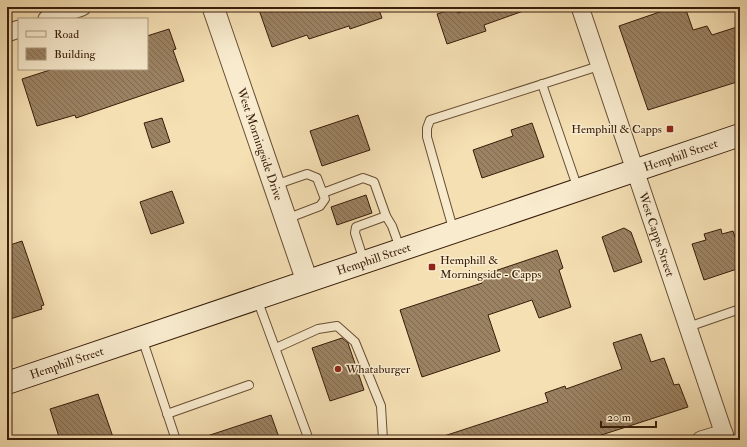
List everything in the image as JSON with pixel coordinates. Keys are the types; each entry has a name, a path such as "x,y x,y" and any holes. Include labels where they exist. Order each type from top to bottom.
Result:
{"main road":[{"name":"Hemphill Street","path":"7,383 740,135"}],"street":[{"path":"50,18 82,7"},
{"name":"West Morningside Drive","path":"213,7 307,281"},
{"name":"West Capps Street","path":"584,8 599,66 725,436"},
{"path":"7,33 18,29"},
{"path":"701,440 725,436"}],"lane":[{"path":"454,232 427,137 427,128 430,120 599,66"},
{"path":"542,84 578,190"},
{"path":"274,185 307,174 318,178 325,199 320,206 286,219"},
{"path":"323,193 363,178 374,182 386,216 392,226 401,250"},
{"path":"365,262 355,233 356,227 386,216"},
{"path":"257,298 309,440"},
{"path":"688,327 740,310"},
{"path":"276,348 318,329 337,326 355,342 381,406 383,440"},
{"path":"142,337 176,440"},
{"path":"167,414 249,385"}],"building":[{"path":"258,7 378,7 382,18 350,29 349,26 309,39 307,35 272,47"},
{"path":"478,7 479,11 491,7 529,7 529,9 484,25 486,31 447,44 437,14 456,8 458,13"},
{"path":"674,7 685,7 693,30 707,26 712,35 740,26 740,81 648,110 619,26"},
{"path":"169,29 176,49 173,50 184,81 76,118 75,115 37,126 22,79 50,70 148,70 148,36"},
{"path":"358,115 370,150 322,166 310,131"},
{"path":"162,118 170,142 152,148 144,123"},
{"path":"532,123 544,157 482,178 473,150 513,136 511,130"},
{"path":"172,191 184,223 151,234 140,202"},
{"path":"366,195 372,213 337,225 331,207"},
{"path":"624,228 631,232 642,262 614,272 602,237"},
{"path":"721,229 722,234 733,231 740,252 740,268 704,280 692,244 706,240 704,234"},
{"path":"22,241 44,305 41,306 42,309 7,320 7,246"},
{"path":"557,250 563,268 559,270 571,307 539,318 532,300 488,315 500,351 422,377 400,310 482,283 480,276"},
{"path":"641,334 651,362 664,358 674,385 679,384 688,407 586,440 516,440 515,435 501,440 441,440 441,437 548,402 545,393 565,386 566,389 622,369 613,343"},
{"name":"Whataburger","path":"342,338 348,343 364,390 330,401 312,348"},
{"path":"98,394 114,440 60,440 50,409"},
{"path":"271,415 280,440 204,440 204,437"}],"place":[{"name":"Hemphill & Capps","path":"670,129"},
{"name":"Hemphill & Morningside - Capps","path":"432,267"},
{"name":"Whataburger","path":"338,369"}]}
